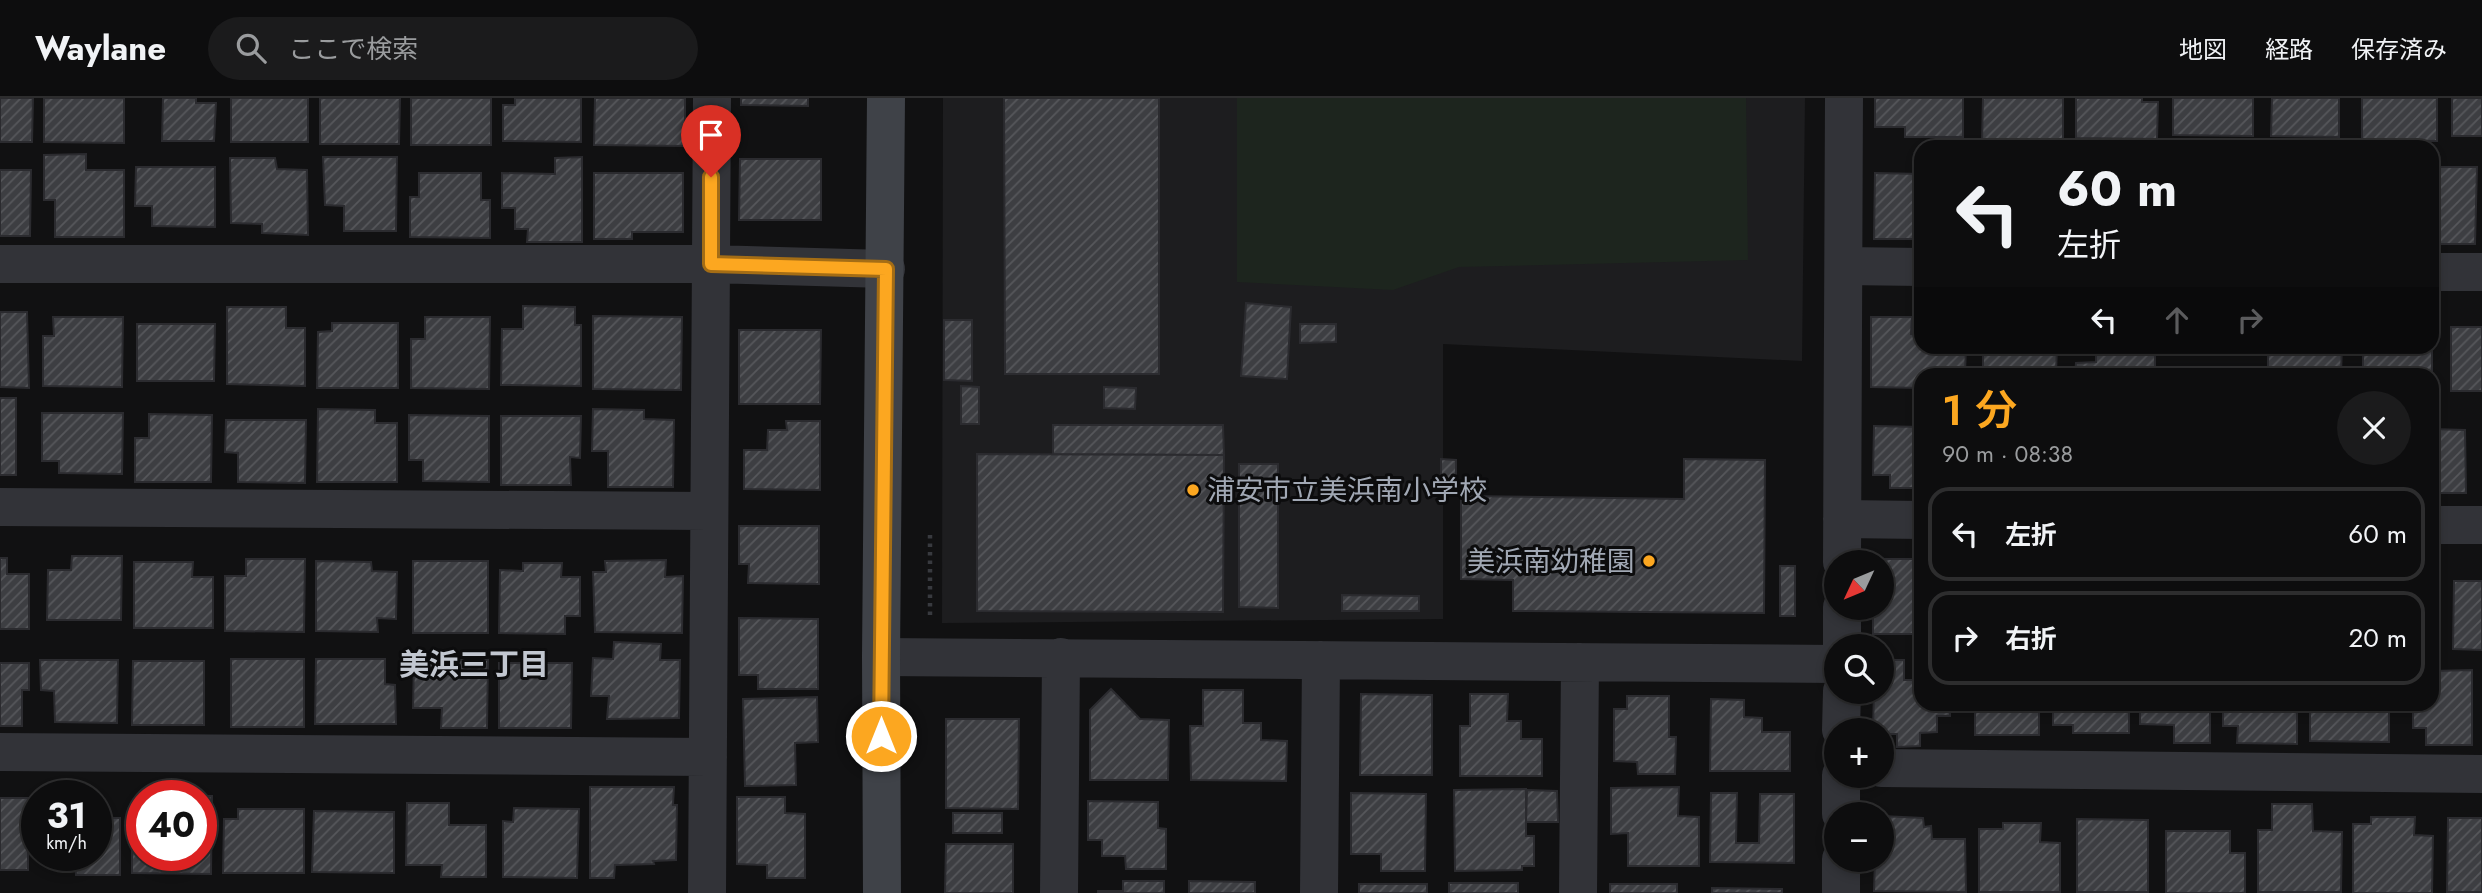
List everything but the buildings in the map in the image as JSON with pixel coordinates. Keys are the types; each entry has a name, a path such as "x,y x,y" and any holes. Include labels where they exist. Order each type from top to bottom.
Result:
{"street":[{"path":"707,893 712,98"},
{"path":"882,893 881,657 886,98"},
{"path":"1842,550 1844,98"},
{"path":"0,264 711,264 886,269"},
{"path":"1844,266 1914,267"},
{"path":"2439,272 2482,272"},
{"path":"0,507 709,511"},
{"path":"1842,519 1914,520"},
{"path":"2439,525 2482,525"},
{"path":"881,657 1824,664"},
{"path":"1059,893 1061,657"},
{"path":"1319,893 1321,660"},
{"path":"1578,893 1580,662"},
{"path":"0,752 708,757"},
{"path":"1894,768 2482,774"},
{"path":"1840,893 1841,872"}],"path":[{"path":"930,524 930,620"}],"shaded area":[{"name":"浦安市立美浜南小学校","path":"943,98 1805,98 1802,361 1443,344 1443,619 942,623"},
{"path":"1237,98 1746,98 1748,260 1459,267 1393,290 1237,282"}],"place":[{"name":"浦安市立美浜南小学校","path":"1193,490"},
{"name":"美浜南幼稚園","path":"1649,561"}],"district":[{"name":"美浜三丁目","path":"474,664"}],"route":[{"path":"711,177 711,264 886,269 881,736"}]}
